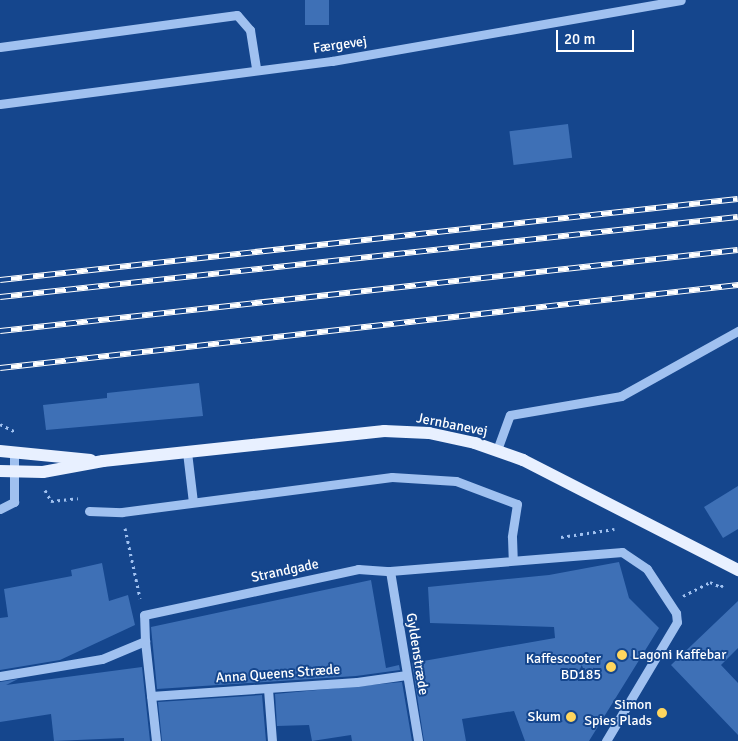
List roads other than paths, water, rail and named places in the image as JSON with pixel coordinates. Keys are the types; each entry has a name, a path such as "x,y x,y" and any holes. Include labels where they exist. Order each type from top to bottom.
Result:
{"main road":[{"name":"Jernbanevej","path":"0,471 43,472 103,461 384,431 429,433 497,450 626,510 738,570"},
{"name":"Jernbanevej","path":"0,450 103,461"}],"street":[{"name":"Færgevej","path":"0,104 256,69 332,61 681,0"},
{"path":"0,47 237,16 250,30 256,69"},
{"path":"497,450 510,415 621,396 738,331"},
{"path":"0,509 14,502 14,452"},
{"path":"187,452 193,502"},
{"path":"89,512 122,512 392,478 456,481 516,504 512,537 513,560"},
{"name":"Strandgade","path":"145,641 144,615 358,569 390,570 610,551 634,558 648,570 676,613 675,629 606,741"},
{"name":"Gyldenstræde","path":"390,570 418,741"},
{"path":"0,676 102,659 145,641 156,741"},
{"name":"Anna Queens Stræde","path":"152,696 268,689 406,674"},
{"path":"268,689 272,741"}],"railway":[{"path":"0,280 738,199"},
{"path":"0,297 738,217"},
{"path":"0,331 738,250"},
{"path":"0,368 738,285"}],"place":[{"name":"Lagoni Kaffebar","path":"622,655"},
{"name":"Kaffescooter BD185","path":"611,667"},
{"name":"Simon Spies Plads","path":"662,713"},
{"name":"Skum","path":"571,717"}]}
